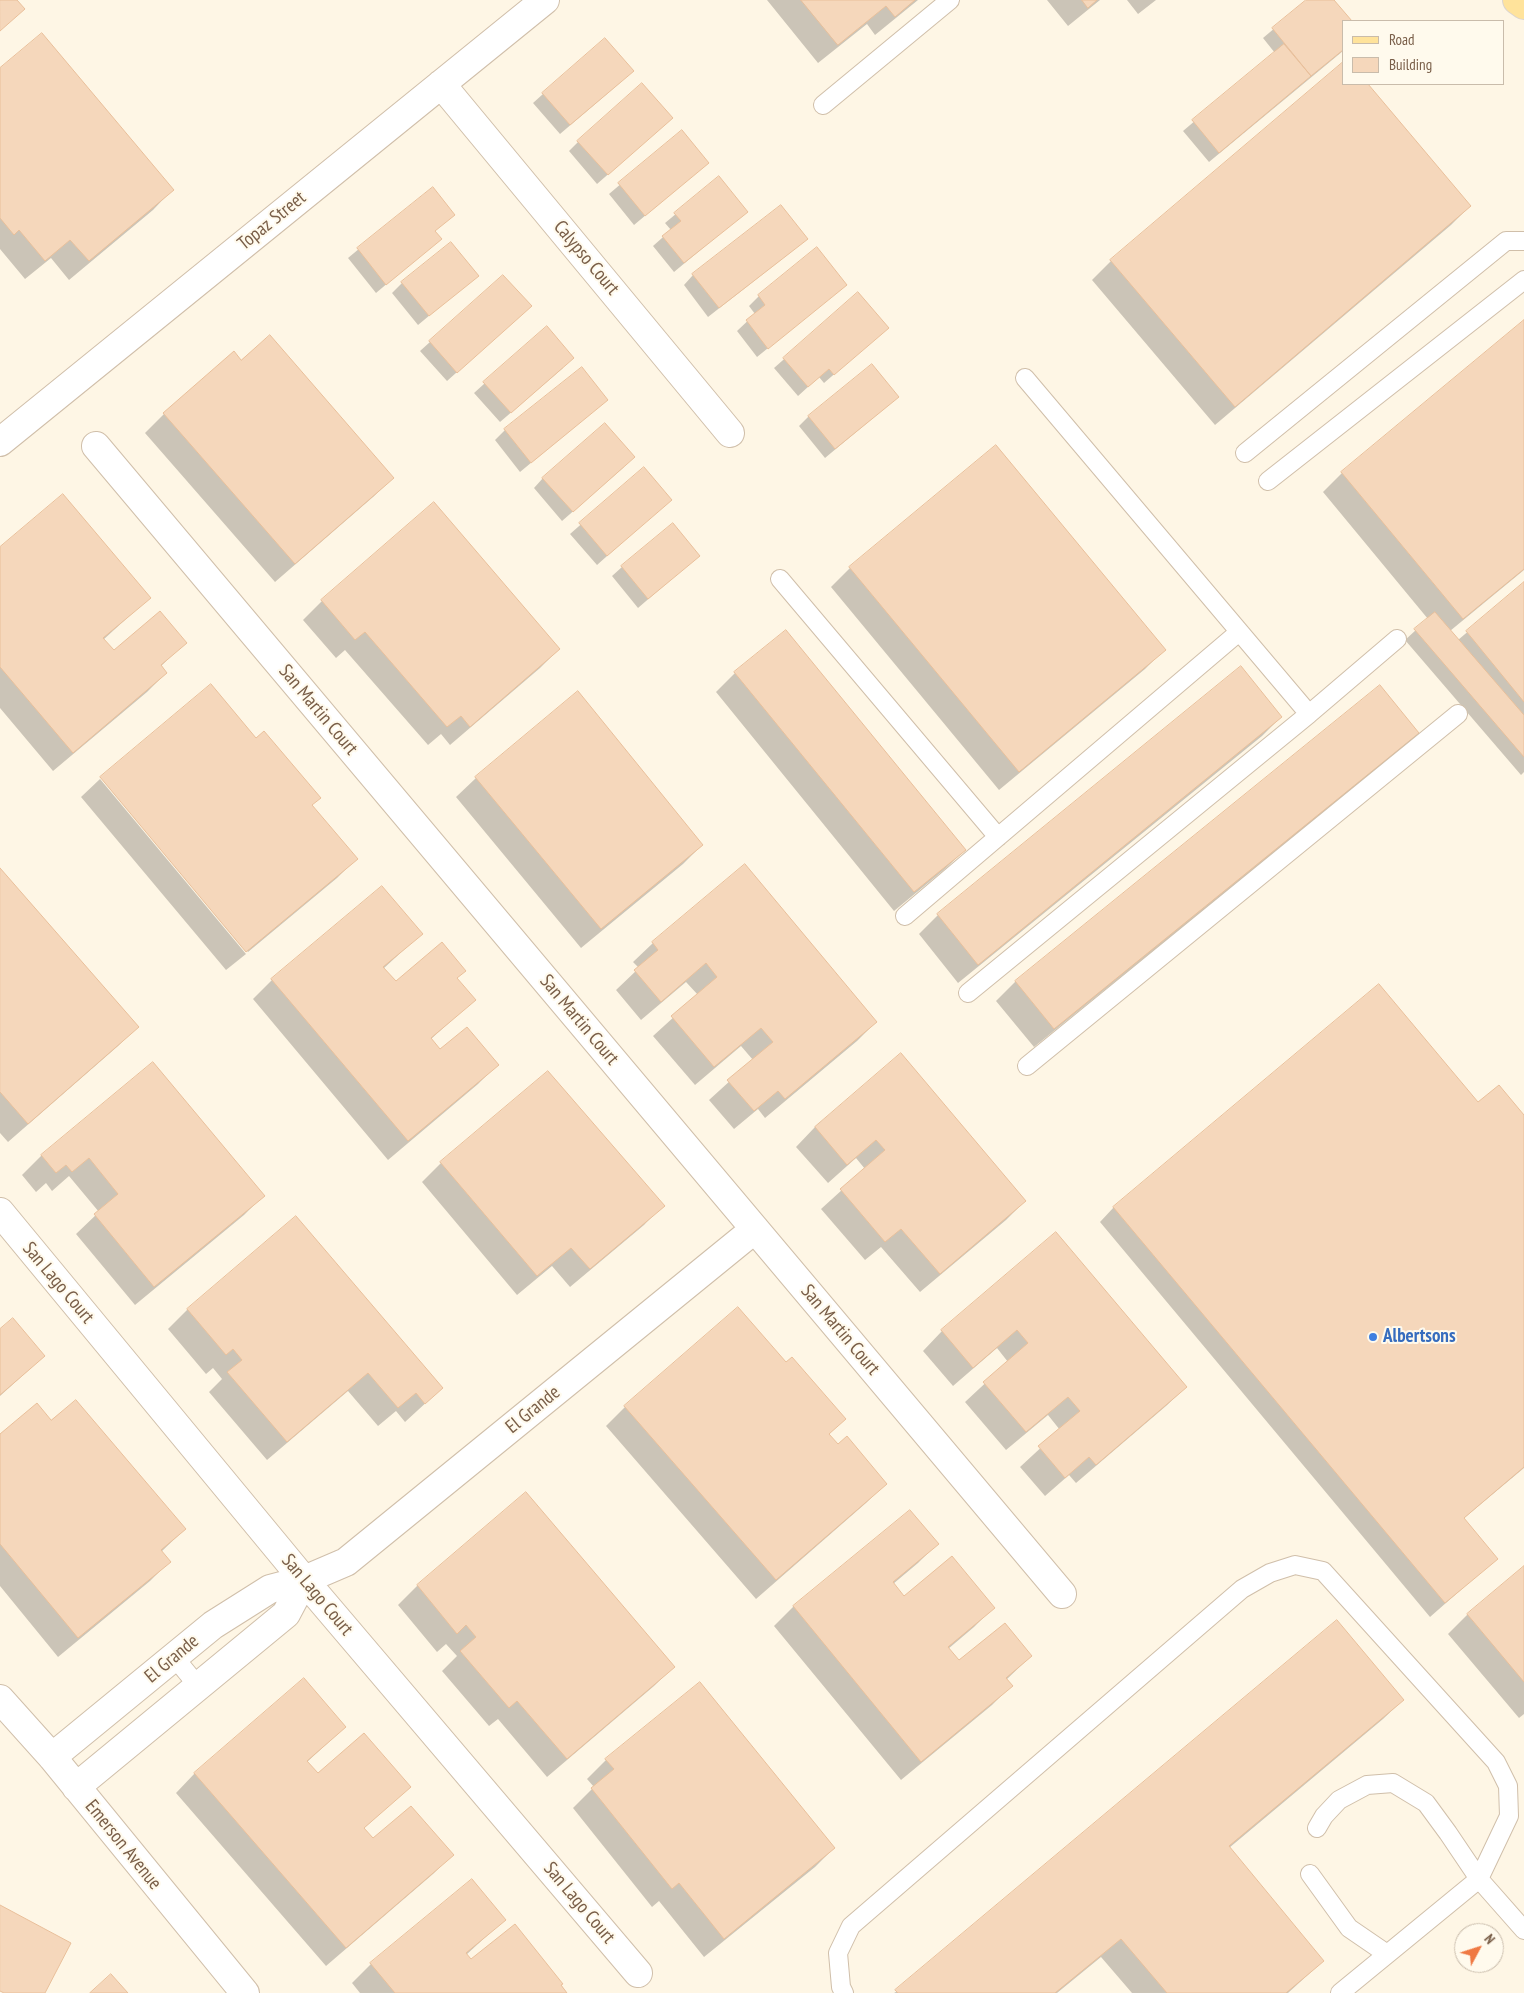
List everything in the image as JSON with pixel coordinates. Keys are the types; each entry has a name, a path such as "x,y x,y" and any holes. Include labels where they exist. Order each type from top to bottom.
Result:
{"main road":[{"path":"1517,0 1524,5"}],"street":[{"name":"Topaz Street","path":"0,442 545,0"},
{"name":"Calypso Court","path":"441,84 730,433"},
{"name":"San Martin Court","path":"96,446 1062,1594"},
{"name":"San Lago Court","path":"0,1212 304,1580 638,1973"},
{"name":"El Grande","path":"52,1757 213,1625 270,1589 304,1580 346,1562 755,1229"},
{"name":"El Grande","path":"76,1787 286,1614 304,1580"},
{"name":"Emerson Avenue","path":"0,1698 52,1757 245,1993"}],"lane":[{"path":"823,105 950,0"},
{"path":"1245,453 1506,241 1524,241"},
{"path":"1268,481 1524,280"},
{"path":"1025,378 1309,714"},
{"path":"780,579 998,837"},
{"path":"905,916 1240,632"},
{"path":"968,993 1309,714 1397,639"},
{"path":"1027,1066 1458,714"},
{"path":"844,1993 841,1988 838,1953 851,1926 1242,1589 1270,1572 1295,1565 1323,1571 1496,1762 1508,1786 1509,1816 1479,1879 1340,1993"},
{"path":"175,1658 198,1686"},
{"path":"1317,1828 1324,1816 1339,1800 1367,1786 1393,1783 1426,1803 1479,1879 1524,1930"},
{"path":"1310,1874 1349,1928 1387,1954"}],"building":[{"path":"0,0 17,0 25,9 0,31"},
{"path":"801,0 915,0 895,17 886,6 838,45"},
{"path":"1082,0 1097,0 1088,8"},
{"path":"1306,0 1334,0 1351,20 1342,20 1342,51 1311,76 1272,28"},
{"path":"42,33 174,190 89,261 70,240 45,261 19,230 14,235 0,218 0,68"},
{"path":"605,38 634,71 570,125 542,93"},
{"path":"1284,44 1311,76 1219,153 1192,120"},
{"path":"1342,63 1342,85 1369,85 1471,206 1235,407 1110,260"},
{"path":"642,83 673,118 608,175 577,141"},
{"path":"682,130 709,163 645,216 618,183"},
{"path":"719,176 748,212 684,263 662,236 681,221 674,213"},
{"path":"433,187 455,215 435,231 442,239 386,285 357,248"},
{"path":"781,205 808,239 719,308 692,274"},
{"path":"451,242 479,276 429,316 401,282"},
{"path":"817,247 847,285 768,349 746,320 765,305 758,295"},
{"path":"503,275 532,306 457,373 429,341"},
{"path":"858,292 889,328 834,375 829,369 808,387 783,358"},
{"path":"1524,320 1524,569 1463,619 1341,472"},
{"path":"547,326 574,358 511,413 483,382"},
{"path":"270,335 394,478 295,564 163,413 234,351 241,360"},
{"path":"872,364 899,397 835,449 808,416"},
{"path":"582,367 608,400 531,463 504,429"},
{"path":"605,423 635,457 573,512 542,478"},
{"path":"996,445 1166,650 1019,772 849,567"},
{"path":"644,467 672,500 607,556 579,523"},
{"path":"63,494 151,598 103,638 114,650 160,611 187,643 161,665 167,673 73,753 0,667 0,547"},
{"path":"434,502 560,649 470,727 461,716 447,727 365,632 355,640 321,600"},
{"path":"673,523 700,556 648,599 621,566"},
{"path":"1524,582 1524,702 1466,631"},
{"path":"1435,612 1524,715 1524,757 1414,629"},
{"path":"786,630 966,850 914,892 734,672"},
{"path":"1241,666 1282,717 978,965 937,914"},
{"path":"211,684 256,738 264,731 321,798 312,805 358,859 246,952 100,777"},
{"path":"1380,685 1419,733 1054,1029 1015,981"},
{"path":"578,691 703,845 601,929 475,777"},
{"path":"745,864 877,1022 785,1099 778,1091 754,1111 727,1080 773,1042 761,1028 714,1067 671,1016 717,977 706,963 661,1002 634,970 658,950 652,942"},
{"path":"0,868 139,1027 28,1124 0,1092"},
{"path":"382,886 423,934 383,967 396,981 442,942 466,971 457,978 476,1000 431,1038 440,1049 467,1027 499,1065 408,1141 271,979"},
{"name":"Albertsons","path":"1379,984 1478,1102 1499,1085 1524,1115 1524,1467 1464,1518 1498,1559 1445,1603 1113,1207"},
{"path":"901,1053 1026,1201 940,1274 901,1229 885,1242 840,1189 885,1150 876,1140 847,1165 815,1127"},
{"path":"153,1062 265,1196 154,1287 94,1214 118,1194 89,1158 72,1172 66,1165 56,1173 41,1155"},
{"path":"548,1071 665,1206 590,1269 571,1248 537,1276 440,1162"},
{"path":"296,1216 443,1388 425,1404 416,1393 398,1408 368,1373 287,1442 227,1372 242,1360 233,1349 226,1355 187,1309"},
{"path":"1056,1232 1187,1387 1096,1465 1089,1457 1065,1478 1038,1446 1080,1411 1068,1397 1026,1432 983,1382 1028,1343 1017,1330 973,1368 941,1330"},
{"path":"738,1307 786,1362 792,1357 846,1419 829,1434 838,1444 847,1436 887,1484 776,1580 624,1406"},
{"path":"13,1318 45,1356 0,1395 0,1329"},
{"path":"76,1400 186,1529 161,1550 171,1562 78,1638 0,1544 0,1434 37,1403 51,1420"},
{"path":"526,1492 675,1667 567,1759 517,1701 509,1708 460,1651 476,1637 466,1625 457,1634 417,1585"},
{"path":"910,1510 939,1544 893,1582 904,1596 952,1556 995,1608 948,1647 959,1660 1005,1623 1032,1656 1006,1678 1013,1686 921,1762 793,1606"},
{"path":"1524,1566 1524,1682 1467,1614"},
{"path":"1337,1620 1404,1700 1229,1846 1324,1961 1286,1993 1167,1993 1121,1939 1055,1993 898,1993 895,1990"},
{"path":"304,1678 346,1727 307,1761 318,1773 364,1733 411,1787 364,1828 373,1838 411,1806 454,1855 346,1948 194,1773"},
{"path":"700,1682 835,1848 724,1939 679,1883 672,1889 591,1788 614,1769 605,1759"},
{"path":"472,1879 506,1920 466,1953 471,1959 515,1924 563,1984 561,1985 567,1993 395,1993 370,1963"},
{"path":"0,1905 71,1943 45,1993 4,1993 0,1991"},
{"path":"111,1974 128,1993 90,1993"}],"place":[{"name":"Albertsons","path":"1373,1337"}]}
